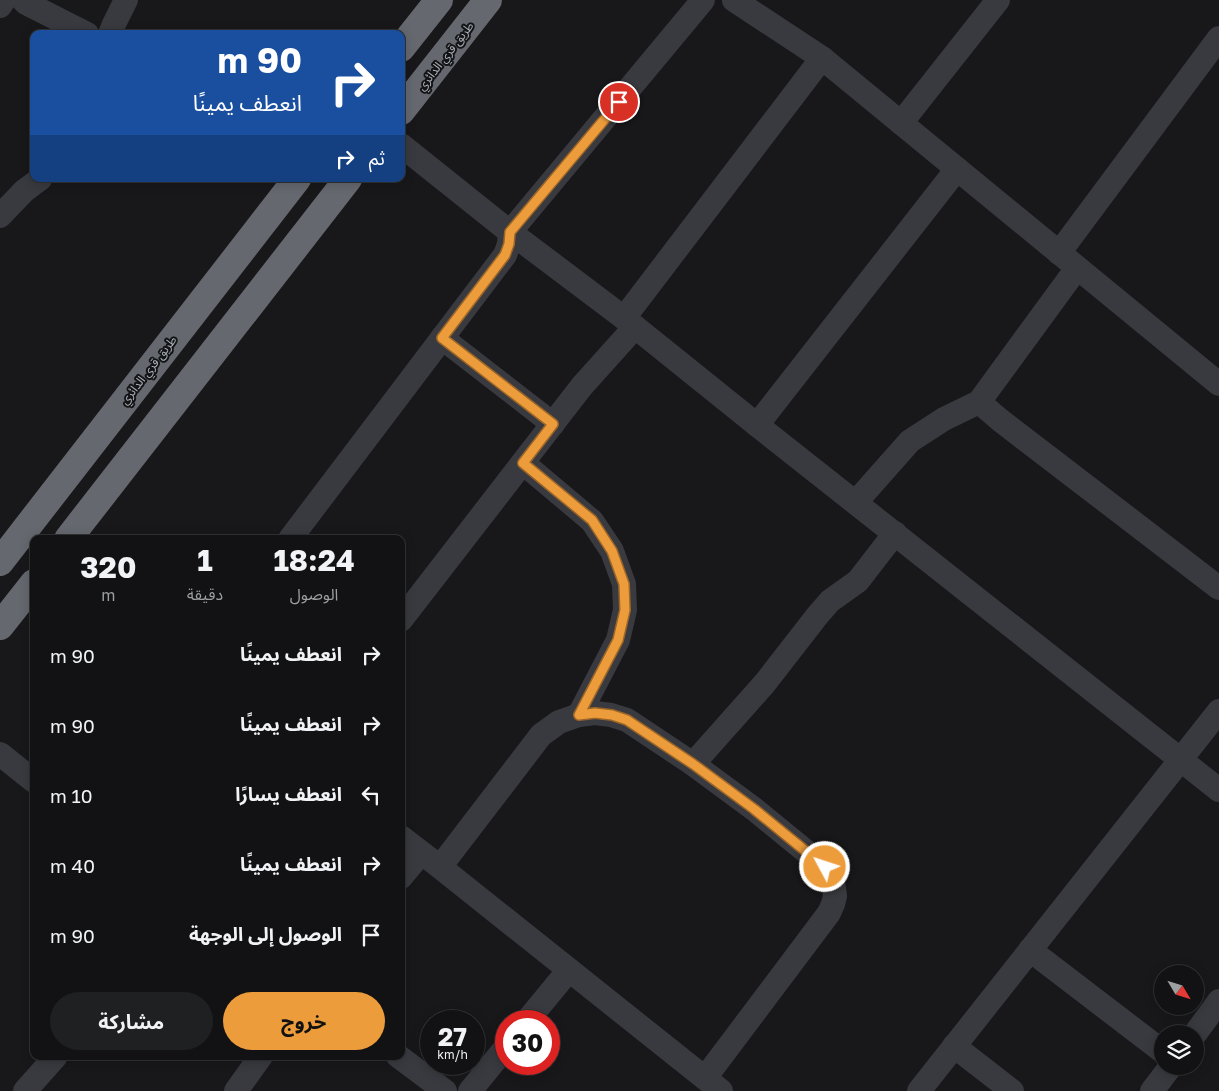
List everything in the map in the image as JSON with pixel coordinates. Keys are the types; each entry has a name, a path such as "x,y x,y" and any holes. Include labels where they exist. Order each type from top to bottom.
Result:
{"highway":[{"path":"405,43 439,0"},
{"name":"طريق قري الدائري","path":"405,106 488,0"},
{"name":"طريق قري الدائري","path":"0,562 295,182"},
{"path":"71,535 346,182"},
{"path":"274,208 306,233"},
{"path":"0,626 30,588"}],"street":[{"path":"0,6 4,0"},
{"path":"23,0 79,30"},
{"path":"112,30 126,0"},
{"path":"293,535 505,255 509,244 510,232 703,0"},
{"path":"734,0 822,58 1219,383"},
{"path":"901,123 998,0"},
{"path":"1059,253 1219,38"},
{"path":"405,615 630,323 822,58"},
{"path":"405,148 510,232 630,323 1219,790"},
{"path":"757,425 957,169"},
{"path":"0,216 24,191 36,182"},
{"path":"856,502 910,440 944,418 979,402 1077,268"},
{"path":"442,338 553,424"},
{"path":"979,402 1219,588"},
{"path":"523,463 592,520 612,551 624,584 625,610 618,640 579,715"},
{"path":"693,764 765,683 830,601 858,581 895,534"},
{"path":"919,1091 1219,711"},
{"path":"405,840 715,1087 829,913 834,904 835,896 833,881 825,867 754,809 693,764 627,720 612,715 595,713 579,715 559,722 541,735 440,867"},
{"path":"0,754 30,778"},
{"path":"405,872 421,852"},
{"path":"1030,950 1154,1045"},
{"path":"536,1010 570,970"},
{"path":"1202,1025 1219,1001"},
{"path":"954,1046 1012,1091"},
{"path":"25,1091 52,1060"},
{"path":"236,1091 258,1060"},
{"path":"403,1060 445,1091"},
{"path":"470,1091 495,1060"},
{"path":"1152,1091 1164,1075"}],"route":[{"path":"619,102 510,232 509,244 505,255 442,338 553,424 523,463 592,520 612,551 624,584 625,610 618,640 579,715 595,713 612,715 627,720 693,764 754,809 825,867"}]}
